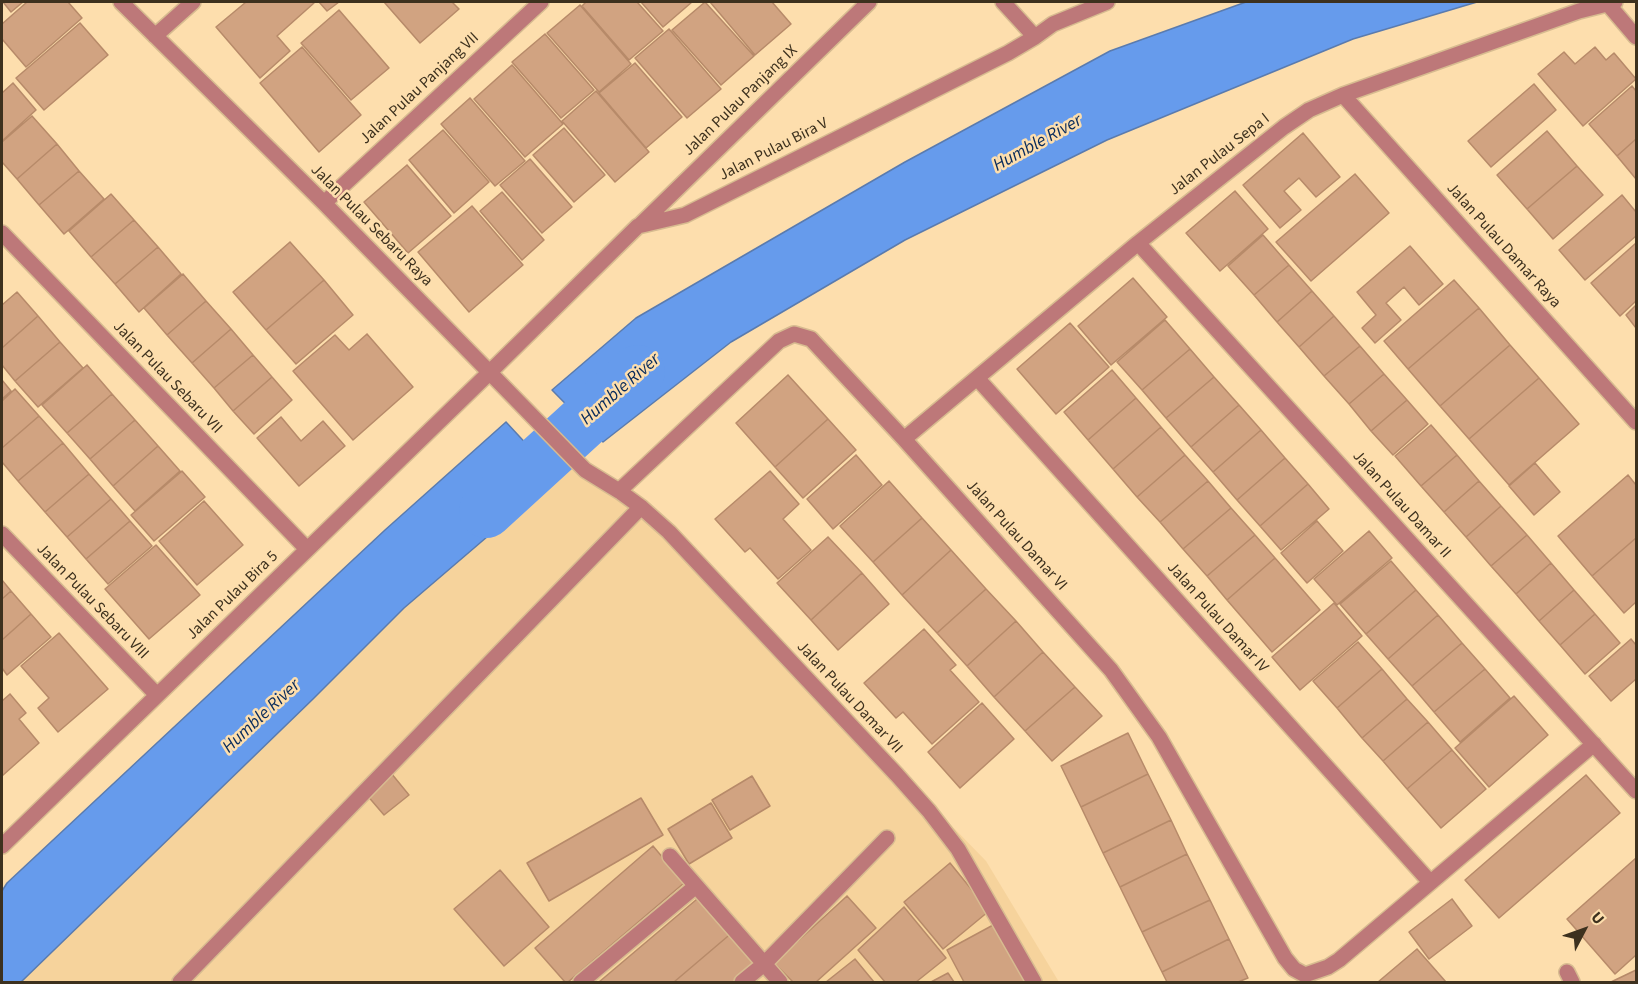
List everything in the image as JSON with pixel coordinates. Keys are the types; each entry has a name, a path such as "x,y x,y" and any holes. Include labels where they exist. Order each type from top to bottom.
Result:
{"street":[{"name":"Jalan Pulau Sebaru Raya","path":"121,2 324,203 589,474"},
{"path":"155,36 193,2"},
{"name":"Jalan Pulau Panjang VII","path":"324,203 541,2"},
{"name":"Jalan Pulau Panjang IX","path":"638,226 869,2"},
{"path":"1002,2 1035,37"},
{"path":"1053,24 1078,2"},
{"name":"Jalan Pulau Bira V","path":"638,226 685,215 1008,53 1053,24 1107,2"},
{"path":"1611,2 1636,37"},
{"name":"Jalan Pulau Sepa I","path":"904,439 1138,243 1284,127 1309,110 1343,95 1579,11 1611,2"},
{"name":"Jalan Pulau Damar Raya","path":"1343,95 1636,422"},
{"path":"490,372 638,226"},
{"name":"Jalan Pulau Sebaru VII","path":"2,233 307,549"},
{"name":"Jalan Pulau Damar II","path":"1138,243 1636,791"},
{"name":"Jalan Pulau Damar VI","path":"619,491 779,341 794,334 811,339 1086,641 1123,686 1159,737 1285,958 1294,969 1305,975 1328,968 1430,882"},
{"name":"Jalan Pulau Bira 5","path":"2,843 490,372"},
{"name":"Jalan Pulau Damar IV","path":"978,378 1430,882"},
{"name":"Jalan Pulau Damar VII","path":"589,474 641,507 677,540 929,811 958,849 1034,982"},
{"path":"180,982 641,507"},
{"name":"Jalan Pulau Sebaru VIII","path":"2,534 157,695"},
{"path":"1430,882 1594,744"},
{"path":"742,982 764,964 886,838"},
{"path":"670,856 780,982"},
{"path":"581,982 696,886"}],"shaded area":[{"path":"561,447 641,507 986,861 1059,982 2,982 2,965"}],"water":[{"path":"1246,2 1477,2 1353,39 1107,140 905,240 731,342 603,442 552,390 636,318 905,162 1110,51"},
{"path":"506,422 557,477 404,608 21,982 2,982 2,891 7,883 385,530"}],"building":[{"path":"3,2 23,2 11,12"},
{"path":"27,2 68,2 82,18 26,67 2,39 2,24"},
{"path":"246,2 314,3 277,36 290,51 260,78 216,27"},
{"path":"319,2 339,2 327,11"},
{"path":"384,2 452,2 459,9 420,43"},
{"path":"586,2 637,2 663,31 629,60 582,6"},
{"path":"641,2 692,2 663,27"},
{"path":"705,2 754,56 721,85 672,30"},
{"path":"710,2 772,2 791,24 755,55"},
{"path":"580,5 631,64 599,92 547,33"},
{"path":"339,10 389,68 351,100 301,43"},
{"path":"80,23 108,55 44,110 16,78"},
{"path":"669,29 721,89 687,118 635,58"},
{"path":"545,34 594,90 561,118 512,62"},
{"path":"302,47 361,115 319,152 260,83"},
{"path":"1595,47 1606,60 1614,53 1636,79 1583,126 1538,74 1564,52 1575,64"},
{"path":"635,63 682,117 646,148 599,93"},
{"path":"512,65 563,124 525,157 474,99"},
{"path":"13,83 36,110 2,141 2,93"},
{"path":"1534,84 1556,110 1491,167 1468,141"},
{"path":"1632,86 1636,91 1636,139 1617,156 1589,124"},
{"path":"596,91 649,152 615,182 562,121"},
{"path":"470,98 525,161 495,186 441,124"},
{"path":"32,116 57,144 17,179 2,162 2,142"},
{"path":"564,128 605,175 574,202 533,155"},
{"path":"443,130 489,182 454,213 409,160"},
{"path":"1547,131 1577,166 1527,209 1497,175"},
{"path":"1303,133 1340,177 1316,197 1299,178 1284,191 1301,210 1280,228 1243,185"},
{"path":"1636,139 1636,179 1617,156"},
{"path":"57,144 79,171 39,205 17,179"},
{"path":"530,159 572,207 542,233 500,185"},
{"path":"407,165 451,216 408,253 364,202"},
{"path":"1577,166 1603,195 1553,239 1527,209"},
{"path":"79,171 104,199 64,234 39,205"},
{"path":"1355,174 1389,213 1311,281 1276,242"},
{"path":"1235,191 1268,229 1220,271 1186,233"},
{"path":"502,192 544,240 522,260 480,211"},
{"path":"111,194 134,220 91,257 69,231"},
{"path":"1622,195 1636,212 1636,236 1585,280 1559,250"},
{"path":"472,206 523,265 469,312 418,252"},
{"path":"134,220 158,247 115,284 91,257"},
{"path":"1263,235 1289,265 1254,295 1228,266"},
{"path":"290,242 324,280 266,330 233,292"},
{"path":"1636,243 1636,301 1620,316 1591,283"},
{"path":"1410,246 1443,284 1419,305 1404,287 1386,303 1401,320 1375,343 1362,328 1376,315 1357,292"},
{"path":"158,247 181,274 139,312 115,284"},
{"path":"1289,265 1312,291 1277,322 1254,295"},
{"path":"183,274 206,301 167,335 144,308"},
{"path":"1133,278 1167,317 1111,365 1078,326"},
{"path":"324,280 353,315 296,364 266,330"},
{"path":"1454,280 1479,308 1408,369 1384,341"},
{"path":"1312,291 1334,316 1299,347 1277,322"},
{"path":"17,292 38,316 2,348 2,305"},
{"path":"206,301 231,329 192,363 167,335"},
{"path":"1636,305 1636,328 1626,315"},
{"path":"1479,308 1510,345 1440,406 1408,369"},
{"path":"38,316 60,342 15,381 2,365 2,348"},
{"path":"1334,316 1360,346 1324,376 1299,347"},
{"path":"1165,320 1190,349 1142,390 1117,362"},
{"path":"1070,323 1109,367 1056,414 1017,369"},
{"path":"231,329 253,355 214,388 192,363"},
{"path":"367,334 413,387 353,440 293,371 335,335 349,350"},
{"path":"60,342 83,368 38,407 15,381"},
{"path":"1510,345 1539,378 1469,439 1440,406"},
{"path":"1360,346 1384,374 1349,404 1324,376"},
{"path":"1190,349 1214,377 1166,418 1142,390"},
{"path":"253,355 272,377 233,411 214,388"},
{"path":"87,365 112,394 67,433 42,405"},
{"path":"1112,370 1136,398 1088,440 1064,412"},
{"path":"1384,374 1407,400 1371,431 1349,404"},
{"path":"788,375 828,419 775,467 736,423"},
{"path":"272,377 292,400 254,434 233,411"},
{"path":"1214,377 1239,405 1191,447 1166,418"},
{"path":"1539,378 1579,424 1509,485 1469,439"},
{"path":"2,380 11,391 2,399"},
{"path":"15,389 39,416 2,448 2,401"},
{"path":"112,394 135,420 90,459 67,433"},
{"path":"1136,398 1161,427 1113,469 1088,440"},
{"path":"1407,400 1428,424 1393,455 1371,431"},
{"path":"1239,405 1261,430 1213,472 1191,447"},
{"path":"39,416 63,443 18,481 2,462 2,448"},
{"path":"281,417 301,441 323,421 345,446 299,486 257,438"},
{"path":"828,419 856,450 803,498 775,467"},
{"path":"135,420 158,446 113,486 90,459"},
{"path":"1431,425 1457,455 1421,486 1395,456"},
{"path":"1161,427 1185,455 1137,497 1113,469"},
{"path":"1261,430 1285,458 1237,500 1213,472"},
{"path":"63,443 89,474 45,512 18,481"},
{"path":"158,446 180,471 135,511 113,486"},
{"path":"856,455 882,485 833,529 807,499"},
{"path":"1185,455 1208,481 1160,522 1137,497"},
{"path":"1457,455 1479,481 1444,512 1421,486"},
{"path":"1285,458 1308,484 1260,526 1237,500"},
{"path":"1535,463 1560,492 1534,515 1509,486"},
{"path":"182,471 205,497 154,541 131,515"},
{"path":"770,471 799,504 783,519 811,550 778,579 750,548 745,552 715,519"},
{"path":"89,474 111,499 67,537 45,512"},
{"path":"1628,475 1636,485 1636,538 1592,576 1558,536"},
{"path":"889,481 922,518 873,562 840,526"},
{"path":"1208,481 1231,508 1183,549 1160,522"},
{"path":"1479,481 1501,506 1466,537 1444,512"},
{"path":"1308,484 1329,509 1281,550 1260,526"},
{"path":"111,499 130,521 86,559 67,537"},
{"path":"204,501 243,545 197,585 159,541"},
{"path":"1501,506 1527,535 1491,566 1466,537"},
{"path":"1231,508 1255,535 1207,576 1183,549"},
{"path":"922,518 951,550 902,595 873,562"},
{"path":"130,521 152,546 108,584 86,559"},
{"path":"1317,521 1343,551 1307,583 1281,553"},
{"path":"1369,531 1392,558 1337,605 1314,579"},
{"path":"1255,535 1275,558 1227,600 1207,576"},
{"path":"1527,535 1551,563 1516,594 1491,566"},
{"path":"828,537 862,573 811,620 777,583"},
{"path":"1636,538 1636,602 1624,613 1592,576"},
{"path":"156,545 200,595 149,639 105,589"},
{"path":"951,550 986,589 937,633 902,595"},
{"path":"1275,558 1320,610 1272,652 1227,600"},
{"path":"1391,561 1416,590 1366,634 1340,604"},
{"path":"1551,563 1574,590 1539,621 1516,594"},
{"path":"862,573 889,604 838,650 811,620"},
{"path":"2,580 11,591 2,599"},
{"path":"986,589 1016,621 967,666 937,633"},
{"path":"1416,590 1438,615 1388,659 1366,634"},
{"path":"1574,590 1595,614 1560,645 1539,621"},
{"path":"11,591 31,614 2,640 2,599"},
{"path":"1334,603 1362,636 1300,690 1272,657"},
{"path":"31,614 51,637 7,675 2,668 2,640"},
{"path":"1595,614 1620,643 1585,674 1560,645"},
{"path":"1438,615 1462,643 1412,686 1388,659"},
{"path":"1016,621 1043,652 994,697 967,666"},
{"path":"924,629 956,665 950,670 979,702 932,744 903,712 896,718 864,683"},
{"path":"59,633 108,689 58,732 38,708 49,698 21,666"},
{"path":"1631,639 1636,645 1636,679 1611,701 1589,676"},
{"path":"1358,642 1382,669 1337,708 1313,681"},
{"path":"1462,643 1485,669 1434,712 1412,686"},
{"path":"1043,652 1075,687 1025,731 994,697"},
{"path":"1382,669 1407,699 1362,738 1337,708"},
{"path":"1485,669 1510,698 1460,742 1434,712"},
{"path":"1075,687 1102,716 1052,761 1025,731"},
{"path":"10,694 26,713 19,719 39,743 2,776 2,701"},
{"path":"1514,696 1548,735 1489,787 1455,748"},
{"path":"1407,699 1428,722 1383,761 1362,738"},
{"path":"982,703 1014,739 960,788 928,752"},
{"path":"1428,722 1452,750 1407,789 1383,761"},
{"path":"1128,733 1148,774 1081,807 1061,766"},
{"path":"1452,750 1486,789 1441,828 1407,789"},
{"path":"391,773 409,795 384,815 366,794"},
{"path":"1148,774 1171,820 1103,853 1081,807"},
{"path":"1586,775 1620,813 1499,918 1465,880"},
{"path":"752,776 770,806 730,830 712,800"},
{"path":"641,798 663,835 549,901 527,863"},
{"path":"711,803 732,838 689,864 668,829"},
{"path":"1171,820 1187,854 1120,887 1103,853"},
{"path":"653,846 684,883 568,982 565,982 535,948"},
{"path":"1187,854 1210,900 1142,932 1120,887"},
{"path":"1636,858 1636,955 1615,974 1567,919"},
{"path":"950,863 989,911 943,949 904,902"},
{"path":"500,870 549,927 504,966 454,909"},
{"path":"703,894 734,931 674,982 599,982"},
{"path":"847,896 876,928 816,982 793,982 774,963"},
{"path":"1452,899 1472,926 1429,959 1409,932"},
{"path":"1210,900 1229,939 1162,972 1142,932"},
{"path":"904,907 946,958 916,982 885,982 858,950"},
{"path":"995,924 1026,982 964,982 947,950"},
{"path":"734,931 759,961 733,982 674,982"},
{"path":"1229,939 1248,978 1238,982 1167,982 1162,972"},
{"path":"1417,949 1446,982 1378,982"},
{"path":"855,959 874,982 826,982"},
{"path":"1636,970 1636,982 1611,982"},
{"path":"948,973 954,982 931,982"}],"waterway":[{"name":"Humble River","path":"486,511 638,372"}]}
